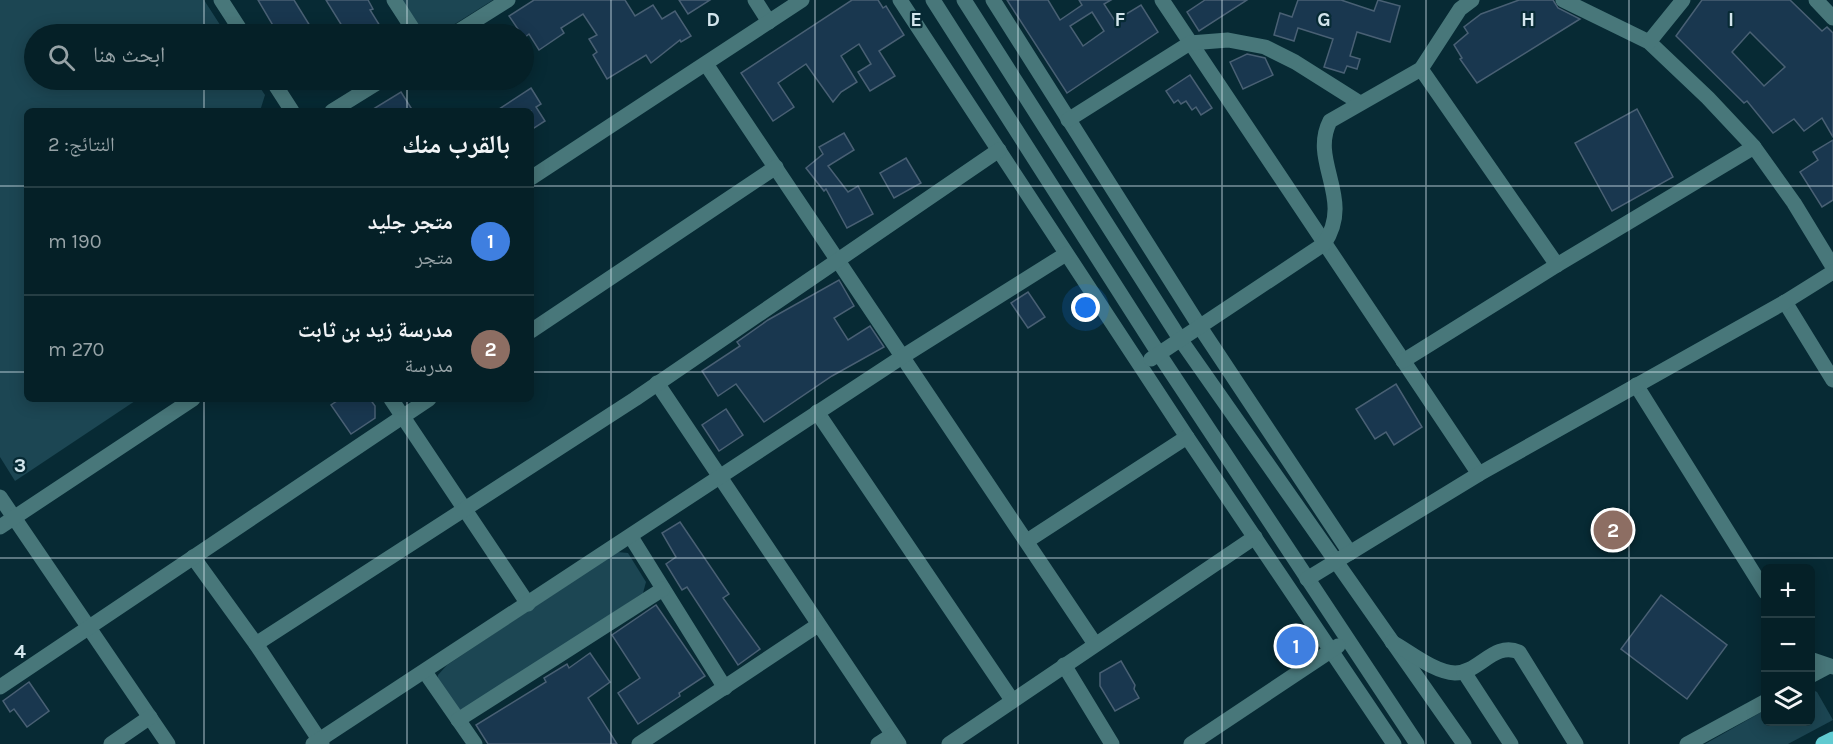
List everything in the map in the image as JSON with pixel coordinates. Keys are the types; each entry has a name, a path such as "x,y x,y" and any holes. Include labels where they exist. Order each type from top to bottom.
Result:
{"main road":[{"path":"1823,744 1833,739"}],"street":[{"path":"221,0 237,24"},
{"path":"394,0 410,24"},
{"path":"470,24 508,0"},
{"path":"755,0 769,22"},
{"path":"534,176 802,0"},
{"path":"900,0 1187,437 1394,744"},
{"path":"933,0 1159,354 1417,744"},
{"path":"964,0 1180,339 1334,562 1464,744"},
{"path":"993,0 1200,327 1350,553"},
{"path":"1162,0 1479,474"},
{"path":"1140,365 1324,244 1337,221 1326,157 1326,129 1338,114 1421,69 1460,9 1472,0"},
{"path":"1563,0 1649,42 1708,98 1754,147 1794,203 1833,267"},
{"path":"1649,42 1683,0"},
{"path":"1816,0 1833,18"},
{"path":"1068,120 1190,43 1228,40 1265,47 1295,62 1360,103"},
{"path":"706,64 1095,644"},
{"path":"1421,69 1557,264"},
{"path":"278,90 290,108"},
{"path":"337,108 366,90"},
{"path":"1403,361 1557,264 1754,147"},
{"path":"256,644 657,383 999,150"},
{"path":"534,329 776,167"},
{"path":"193,557 256,644 318,743 902,357 1066,254"},
{"path":"1307,579 1479,474 1785,302 1833,272"},
{"path":"1785,302 1833,380"},
{"path":"657,383 895,740 878,744"},
{"path":"1636,385 1761,585"},
{"path":"0,527 188,402"},
{"path":"393,402 528,604"},
{"path":"0,687 424,402"},
{"path":"818,412 1012,700"},
{"path":"1027,541 1187,437"},
{"path":"0,497 168,744"},
{"path":"631,537 725,688"},
{"path":"949,744 1255,537"},
{"path":"458,720 663,589"},
{"path":"639,744 818,625"},
{"path":"1388,639 1439,669 1452,673 1464,672 1497,652 1509,649 1519,652 1576,744"},
{"path":"1191,744 1347,640"},
{"path":"1815,661 1830,667"},
{"path":"1064,665 1112,744"},
{"path":"1815,674 1830,667"},
{"path":"425,672 475,744"},
{"path":"1464,672 1511,744"},
{"path":"1687,744 1761,704"},
{"path":"111,744 150,717"}],"shaded area":[{"path":"0,0 204,0 220,24 24,24 24,90 262,90 265,95 261,108 24,108 24,402 134,402 15,481 0,457"},
{"path":"401,0 493,0 455,24 417,24"},
{"path":"617,552 628,553 646,582 643,593 463,712 456,711 437,684 438,675 447,665"},
{"path":"1815,691 1833,720 1788,744 1705,744 1761,712 1761,726 1815,726"}],"building":[{"path":"258,0 294,0 309,24 272,24"},
{"path":"326,0 368,0 373,9 370,10 379,24 341,24"},
{"path":"534,0 625,0 635,16 653,5 662,19 675,11 691,36 681,42 680,40 651,63 646,55 607,79 593,55 597,52 589,39 597,35 583,14 561,28 564,33 539,50 534,42 534,24 514,24 509,16"},
{"path":"679,0 710,0 688,14"},
{"path":"852,0 878,0 883,8 886,6 904,35 879,51 895,76 870,91 858,72 871,64 859,44 841,56 857,82 841,92 833,102 806,64 778,83 794,107 773,121 741,73"},
{"path":"1007,0 1048,0 1060,20 1082,5 1079,0 1111,0 1104,4 1115,21 1141,5 1158,32 1067,93","holes":["1092,12 1104,31 1083,46 1070,26"]},
{"path":"1205,0 1247,0 1199,31 1187,12"},
{"path":"1298,0 1341,0 1374,11 1378,0 1400,6 1390,42 1357,32 1350,56 1360,59 1357,69 1347,66 1344,73 1324,67 1333,39 1298,28 1294,41 1274,35 1280,13 1292,17"},
{"path":"1519,0 1553,0 1558,8 1580,19 1477,83 1460,59 1462,58 1454,45 1468,33 1464,27 1481,14"},
{"path":"1702,0 1790,0 1822,31 1827,27 1833,33 1833,137 1822,118 1804,131 1794,119 1773,133 1747,101 1744,103 1676,36","holes":["1750,32 1785,67 1764,86 1732,52"]},
{"path":"1247,54 1265,58 1273,75 1243,89 1230,62"},
{"path":"1190,75 1212,108 1201,115 1196,107 1192,110 1186,101 1181,104 1178,100 1174,103 1166,91"},
{"path":"528,90 532,90 541,104 536,107 545,121 534,128 534,108 501,108"},
{"path":"401,92 411,108 375,108"},
{"path":"1637,109 1673,177 1612,211 1575,143"},
{"path":"844,133 854,150 828,166 848,192 858,186 873,214 847,228 826,189 824,191 806,168 823,154 819,147"},
{"path":"1833,140 1833,200 1822,207 1800,172 1818,160 1813,152"},
{"path":"906,158 921,183 894,198 880,173"},
{"path":"839,280 854,306 834,318 848,340 870,326 884,347 832,376 764,422 736,384 718,396 702,371 740,346 737,342 768,320"},
{"path":"1028,292 1045,317 1028,328 1011,303"},
{"path":"1396,384 1422,427 1394,445 1386,432 1375,439 1356,409"},
{"path":"336,402 372,402 375,406 375,418 351,434 331,405"},
{"path":"726,409 743,435 719,451 702,425"},
{"path":"680,522 729,594 723,598 760,649 738,665 687,587 682,590 666,564 676,557 662,533"},
{"path":"1661,595 1727,645 1687,699 1621,649"},
{"path":"656,605 705,676 638,724 618,693 640,678 612,635"},
{"path":"590,653 610,682 588,698 617,744 488,744 476,725 546,682 544,678 567,664 569,668"},
{"path":"1121,661 1135,685 1134,689 1139,698 1115,711 1100,686 1100,673"},
{"path":"29,682 49,711 27,727 14,709 10,712 3,701"}],"place":[{"name":"مدرسة زيد بن ثابت","path":"1613,530"},
{"name":"متجر جليد","path":"1296,646"}]}
